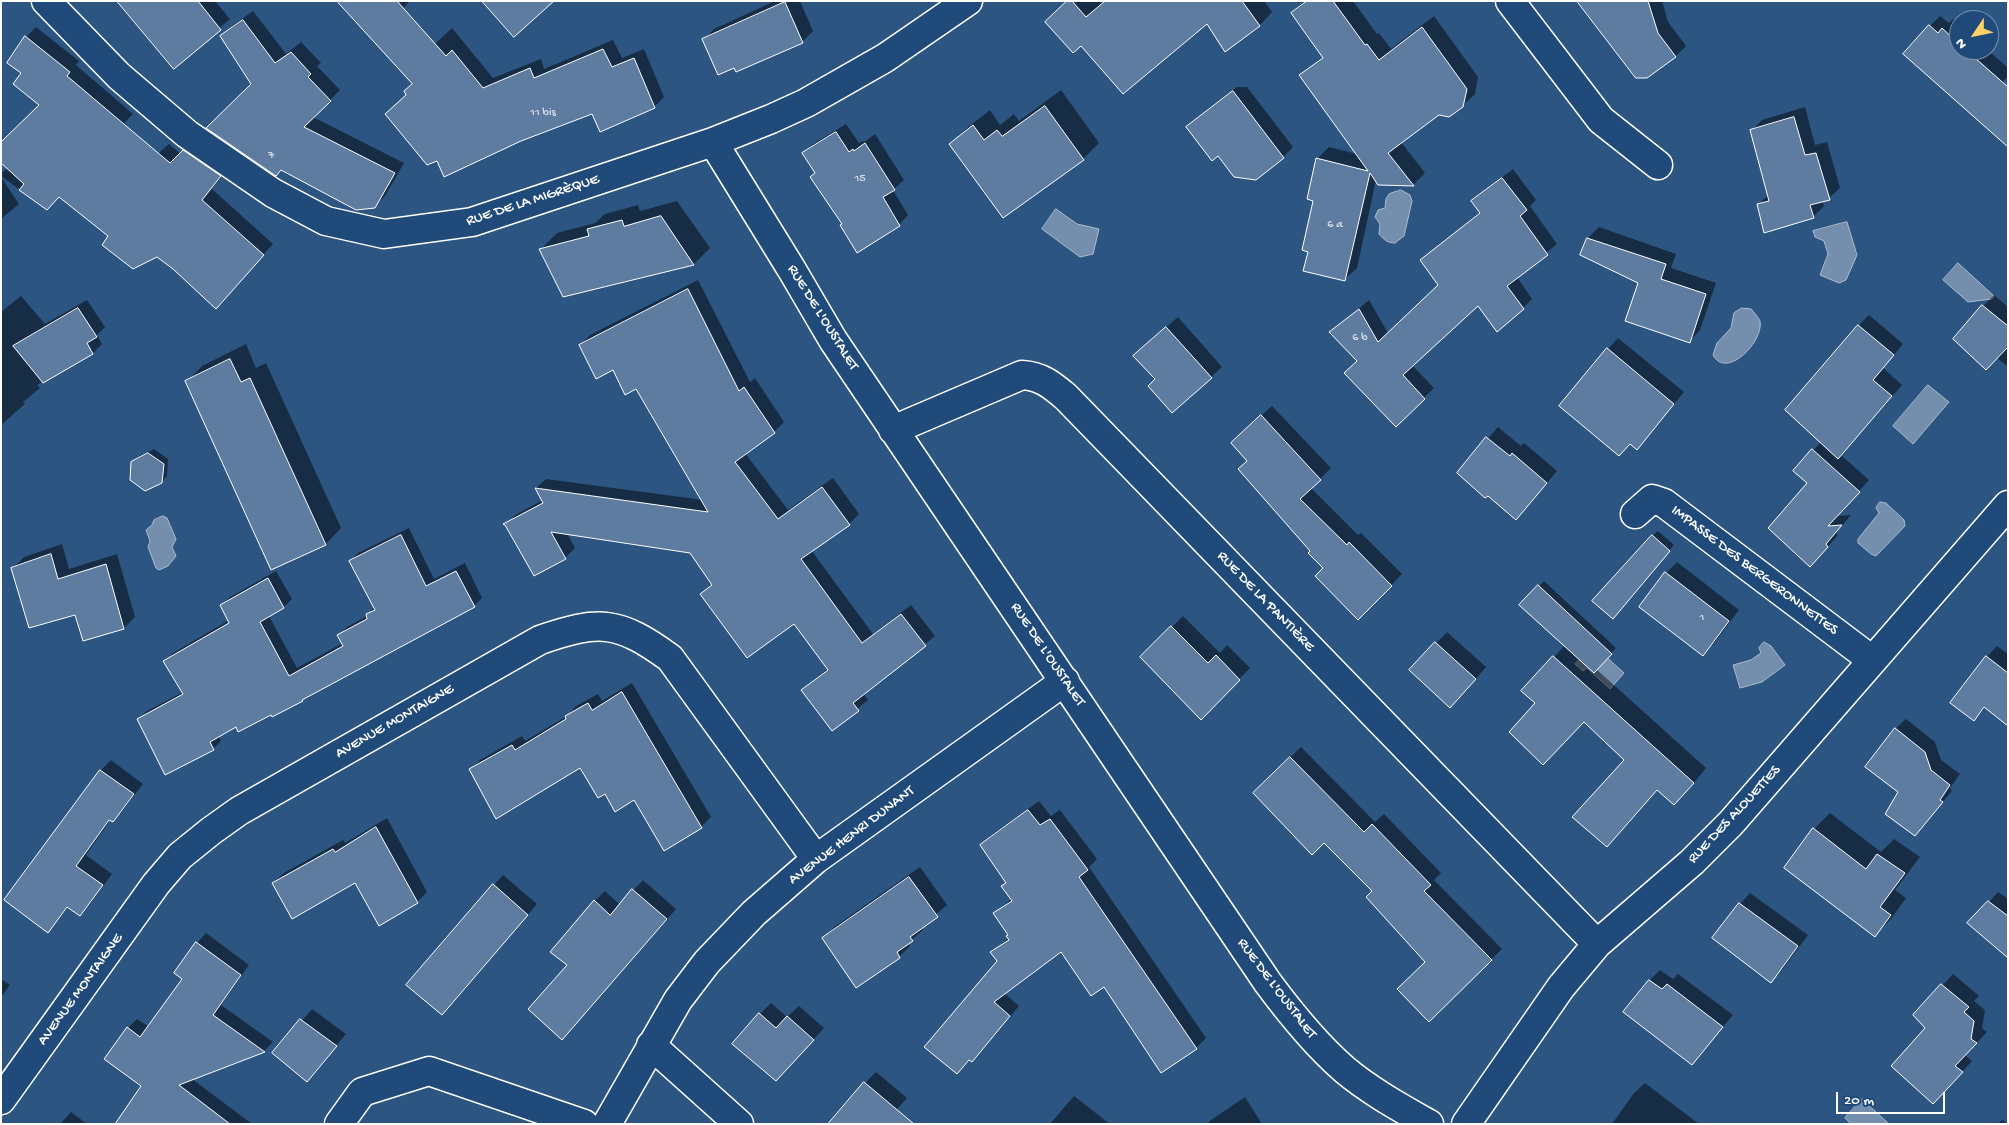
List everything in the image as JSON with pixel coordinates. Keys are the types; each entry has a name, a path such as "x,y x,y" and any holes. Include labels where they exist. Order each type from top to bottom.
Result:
{"street":[{"name":"RUE DE LA MIGRÈQUE","path":"46,1 119,76 187,134 210,150 273,193 326,221 384,234 472,222 713,142 771,119 814,98 884,58 968,1"},
{"path":"1510,1 1601,120 1658,165"},
{"name":"RUE DE L'OUSTALET","path":"713,142 833,340 1268,983 1314,1041 1346,1070 1374,1091 1430,1124"},
{"name":"RUE DE LA PANTIÈRE","path":"893,430 1022,375 1034,376 1048,382 1073,404 1597,944"},
{"name":"IMPASSE DES BERGERONNETTES","path":"1635,514 1652,499 1664,503 1872,660"},
{"name":"RUE DES ALOUETTES","path":"1466,1124 1561,987 1597,944 1692,862 1731,824 2008,505"},
{"name":"AVENUE MONTAIGNE","path":"1,1100 156,884 180,856 239,811 531,644 568,630 594,626 621,629 643,639 670,658 816,859"},
{"name":"AVENUE HENRI DUNANT","path":"607,1124 678,1000 707,962 754,913 816,859 1065,681"},
{"path":"651,1045 739,1124"},
{"path":"339,1124 362,1092 429,1071 584,1124"}],"water":[{"path":"1401,190 1410,195 1412,201 1404,236 1393,243 1386,241 1379,234 1380,224 1375,217 1378,210 1385,208 1386,199 1389,194"},
{"path":"1056,209 1077,224 1099,229 1093,254 1080,257 1042,229"},
{"path":"1847,222 1857,255 1846,280 1839,283 1820,275 1828,254 1824,241 1815,237 1813,231"},
{"path":"1958,263 1994,296 1992,299 1968,302 1943,280"},
{"path":"1742,308 1751,309 1756,315 1760,321 1760,330 1750,348 1743,355 1735,361 1719,362 1713,355 1717,343 1731,328 1734,313"},
{"path":"1928,385 1949,402 1913,444 1893,426"},
{"path":"1880,502 1886,503 1904,520 1905,526 1876,556 1858,543 1858,539 1879,513 1876,508"},
{"path":"163,516 167,518 176,539 172,547 176,556 168,566 159,570 156,568 148,547 150,541 146,530 152,525 154,520"},
{"path":"1764,642 1771,646 1785,665 1762,682 1740,688 1733,665 1751,660 1761,653 1759,648"},
{"path":"1593,645 1624,673 1610,689 1587,668 1583,671 1575,664"},
{"path":"1862,1099 1889,1124 1851,1124 1845,1118"}],"building":[{"path":"117,1 198,1 221,30 174,69"},
{"path":"337,1 397,1 446,56 452,50 483,88 530,68 534,78 603,49 612,67 634,58 655,108 600,132 592,114 521,141 444,177 437,161 427,165 385,114 406,95 404,91 412,84"},
{"path":"482,1 554,1 514,37"},
{"path":"1067,1 1072,1 1086,17 1105,1 1242,1 1260,26 1225,52 1207,24 1123,94 1081,46 1073,53 1045,22"},
{"path":"1307,1 1333,1 1365,45 1367,44 1379,60 1422,27 1467,89 1463,107 1449,117 1439,115 1388,153 1414,186 1378,185 1370,173 1345,281 1303,271 1308,252 1302,250 1313,201 1307,199 1316,158 1368,171 1299,75 1323,58 1291,13"},
{"path":"1577,1 1648,1 1658,33 1676,57 1647,78 1636,78"},
{"path":"785,2 803,43 736,72 734,68 718,75 702,39"},
{"path":"243,20 275,63 291,52 311,74 308,77 331,101 304,127 395,173 375,208 356,210 281,170 276,176 206,128 251,84 220,36"},
{"path":"1929,25 1938,33 1942,28 1949,35 1949,60 1977,60 2008,87 2008,147 1903,54"},
{"path":"25,36 70,72 67,76 170,163 183,150 221,176 202,200 264,255 216,309 173,269 157,257 133,269 102,245 108,236 59,197 47,210 19,190 24,184 1,163 1,142 39,105 13,84 21,73 7,63"},
{"path":"1233,91 1284,158 1256,180 1234,177 1218,156 1212,161 1186,127"},
{"path":"1045,106 1084,160 1003,218 949,144 973,125 984,140 997,130 1002,136"},
{"path":"1794,117 1805,155 1816,153 1830,200 1810,205 1814,218 1764,233 1757,204 1769,201 1750,130"},
{"path":"836,132 849,152 853,149 854,151 865,143 895,190 883,197 900,226 857,253 840,225 842,224 810,177 815,173 802,153"},
{"path":"1502,178 1527,210 1520,216 1548,255 1507,286 1524,309 1497,332 1478,306 1403,375 1425,399 1396,427 1344,373 1357,361 1329,332 1359,309 1378,342 1438,285 1420,260 1480,213 1471,201"},
{"path":"661,216 694,265 563,297 539,249 589,236 587,229 622,220 624,226"},
{"path":"1587,238 1666,264 1661,279 1706,294 1690,343 1625,321 1638,283 1580,255"},
{"path":"688,289 739,391 744,387 775,433 735,462 778,519 822,487 850,525 801,559 862,643 901,614 926,646 853,703 859,711 832,731 801,690 828,670 794,624 747,658 700,594 712,585 690,553 551,532 566,559 534,576 503,524 543,503 535,488 708,512 636,389 625,395 613,370 596,379 579,345"},
{"path":"1982,305 2008,326 2008,347 1986,370 1953,339"},
{"path":"78,308 97,337 87,343 93,354 43,383 13,346"},
{"path":"1858,325 1894,355 1873,380 1892,396 1838,459 1785,410"},
{"path":"1166,327 1212,378 1172,413 1148,386 1155,379 1133,356"},
{"path":"1607,348 1674,404 1637,450 1630,444 1619,456 1559,406"},
{"path":"230,359 241,382 250,378 326,545 271,570 185,381"},
{"path":"1261,415 1321,480 1300,499 1347,545 1349,542 1392,586 1358,620 1315,576 1323,568 1308,553 1310,551 1238,469 1247,461 1231,443"},
{"path":"1486,437 1510,456 1512,453 1547,483 1516,520 1488,496 1485,498 1457,473"},
{"path":"1812,449 1860,492 1828,526 1842,525 1826,544 1828,547 1810,567 1768,528 1807,483 1793,471"},
{"path":"148,453 164,464 162,483 145,491 130,480 131,462"},
{"path":"401,535 426,586 456,571 475,607 272,717 271,715 238,732 236,727 210,742 214,750 165,775 137,719 183,694 163,661 229,623 220,605 268,578 284,608 260,622 289,676 343,646 337,635 367,619 366,614 375,610 349,561"},
{"path":"1652,535 1670,551 1613,619 1592,601"},
{"path":"51,554 58,579 106,564 124,629 83,641 75,615 29,628 11,568"},
{"path":"1665,572 1729,621 1703,656 1639,607"},
{"path":"1538,585 1612,654 1594,673 1519,605"},
{"path":"1171,626 1208,663 1216,655 1240,680 1201,720 1140,657"},
{"path":"1435,642 1476,679 1450,708 1409,670"},
{"path":"1553,656 1694,783 1674,805 1657,790 1607,847 1572,817 1624,760 1584,722 1543,765 1509,732 1535,703 1521,691"},
{"path":"1986,656 2008,673 2008,726 1984,707 1974,721 1950,703"},
{"path":"622,692 702,828 664,851 634,800 615,812 605,794 598,798 580,768 496,819 469,769 512,745 515,750 566,719 565,716 588,703 592,710"},
{"path":"1895,728 1925,752 1931,770 1950,785 1940,800 1943,802 1915,836 1885,814 1898,792 1865,767"},
{"path":"1290,757 1364,832 1372,824 1431,885 1424,891 1492,960 1429,1022 1397,989 1425,962 1366,897 1372,891 1324,843 1312,855 1253,793"},
{"path":"100,770 134,794 113,822 109,820 76,866 103,885 80,916 67,907 48,933 4,900"},
{"path":"1028,810 1040,825 1050,819 1088,870 1079,877 1197,1049 1161,1073 1104,987 1091,996 1061,952 994,1002 1010,1016 972,1062 969,1060 957,1074 924,1047 997,961 990,952 1009,940 1006,936 1008,935 993,913 1012,901 1001,886 1006,883 980,845"},
{"path":"376,827 418,903 379,926 355,883 292,919 272,883 333,849 335,852"},
{"path":"1813,828 1866,869 1877,854 1905,873 1880,907 1891,915 1875,937 1784,868"},
{"path":"909,877 938,917 910,937 913,941 897,952 900,958 856,988 822,938"},
{"path":"493,884 528,915 442,1015 406,985"},
{"path":"632,889 667,919 562,1040 528,1009 567,965 550,952 594,900 610,915"},
{"path":"1988,901 2008,916 2008,958 1967,923"},
{"path":"1739,903 1798,946 1771,983 1712,938"},
{"path":"196,942 241,975 213,1015 265,1052 179,1085 230,1124 115,1124 141,1086 104,1059 127,1027 140,1037 182,979 174,973"},
{"path":"1649,980 1662,989 1667,984 1723,1027 1692,1065 1623,1012"},
{"path":"1941,984 1969,1007 1964,1012 1974,1021 1971,1039 1977,1043 1955,1066 1963,1072 1933,1104 1891,1066 1925,1028 1913,1015"},
{"path":"759,1013 776,1028 787,1016 814,1040 776,1081 732,1044"},
{"path":"300,1019 337,1046 307,1082 272,1053"},
{"path":"864,1082 914,1124 828,1124"}]}
